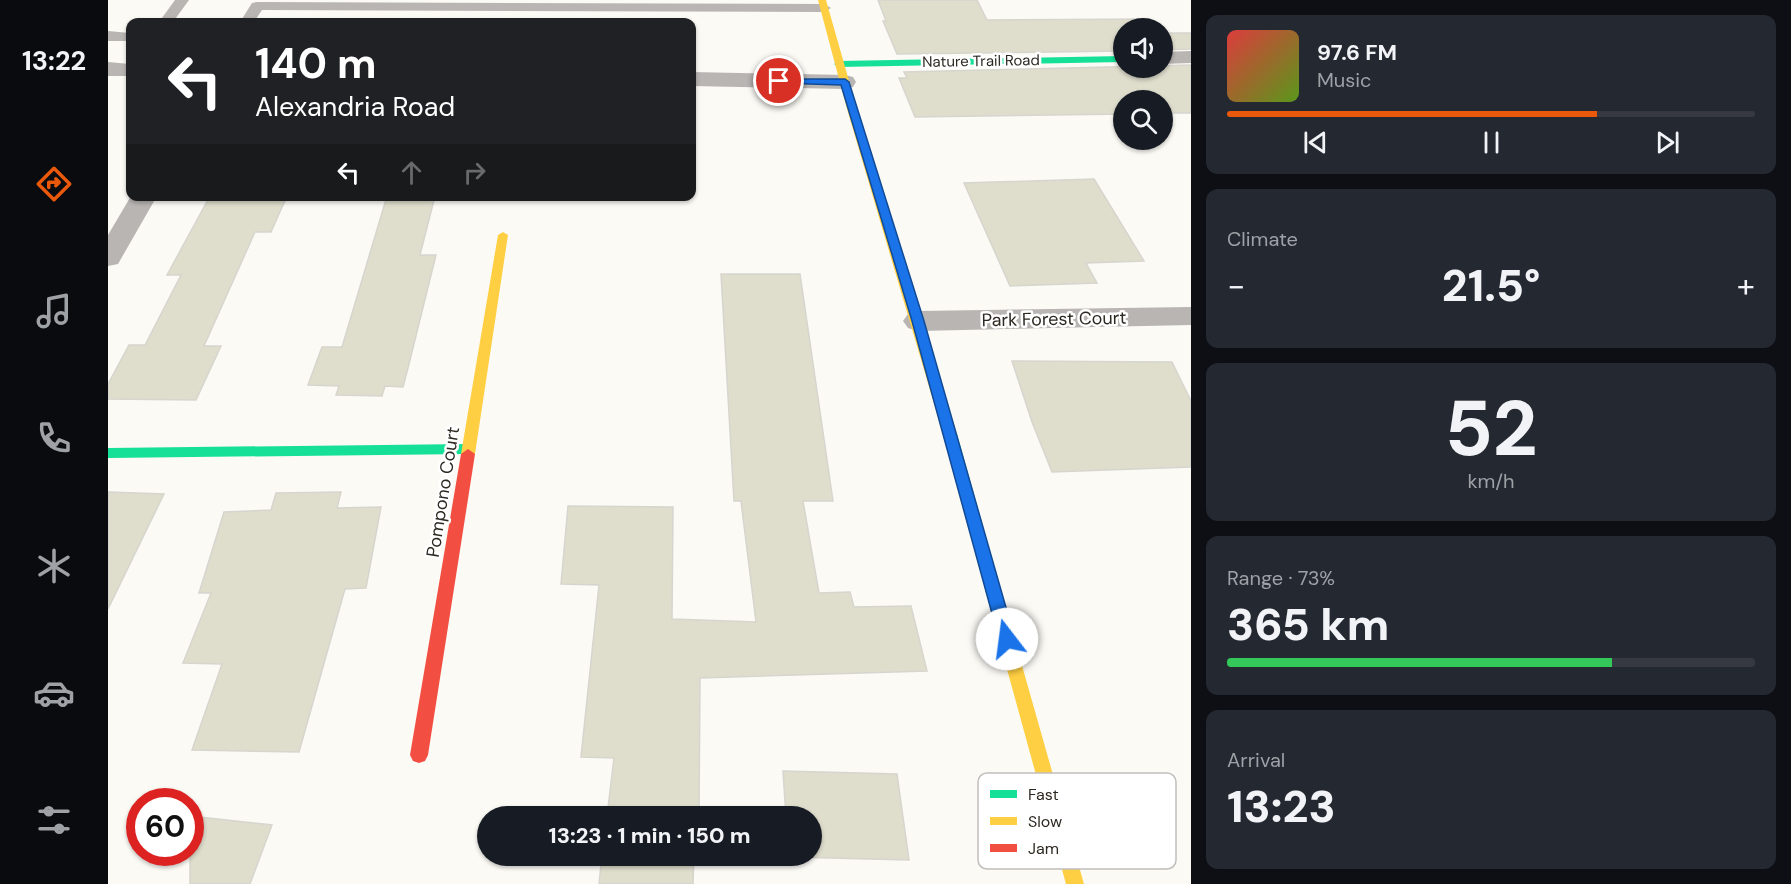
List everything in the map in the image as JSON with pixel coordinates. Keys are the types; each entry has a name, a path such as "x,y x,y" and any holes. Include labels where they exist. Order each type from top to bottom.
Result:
{"street":[{"path":"823,4 918,321 1044,773"},
{"path":"1173,58 1191,57"},
{"name":"Nature Trail Road","path":"842,73 1113,60"},
{"path":"108,69 126,70"},
{"path":"696,79 842,73"},
{"path":"108,258 141,201"},
{"name":"Pompono Court","path":"419,755 503,235"},
{"name":"Park Forest Court","path":"918,321 1191,316"},
{"path":"108,453 468,449"},
{"path":"1071,869 1075,884"}],"lane":[{"path":"169,18 182,0"},
{"path":"250,18 257,6 345,3 645,4 667,15 823,4"},
{"path":"108,36 126,37"}],"building":[{"path":"878,0 977,0 987,20 1113,19 1113,51 897,54 883,21 886,21"},
{"path":"1173,33 1191,33 1191,49 1173,50"},
{"path":"1173,65 1191,65 1191,113 1173,113 1173,90 1113,90 1113,114 915,117 899,78 907,78 904,72 1113,67 1113,78 1173,78"},
{"path":"1094,179 1144,261 1086,263 1097,283 1010,286 964,183"},
{"path":"207,201 285,201 271,232 255,232 204,346 221,346 196,400 108,399 108,384 129,345 145,345 181,275 167,275"},
{"path":"386,201 434,201 420,255 436,255 403,387 385,386 382,396 336,395 339,386 308,385 322,347 342,347"},
{"path":"721,274 800,274 833,501 803,501 819,593 850,592 854,607 911,606 927,671 700,678 699,806 608,806 614,758 581,757 599,585 561,584 568,506 673,507 672,619 756,622 741,501 734,501"},
{"path":"1012,361 1172,362 1191,401 1191,467 1052,472 1032,422"},
{"path":"108,492 164,494 108,609"},
{"path":"341,492 337,508 381,507 366,588 345,589 299,752 192,750 222,664 183,663 211,593 199,593 224,512 271,510 276,493"},
{"path":"783,771 897,774 909,860 822,858 822,806 785,806"},
{"path":"204,818 272,825 250,884 190,884 190,866 204,866"},
{"path":"601,866 694,866 693,884 599,884"}],"traffic: fast":[{"path":"838,64 1113,59"},
{"path":"950,434 1013,662"},
{"path":"108,453 468,449"}],"traffic: slow":[{"path":"822,0 836,55 950,434"},
{"path":"468,454 503,235"},
{"path":"1013,662 1044,773"},
{"path":"1071,869 1075,884"}],"traffic: jam":[{"path":"419,755 468,454"}],"route":[{"path":"779,81 845,82 918,321 1007,639"}]}
